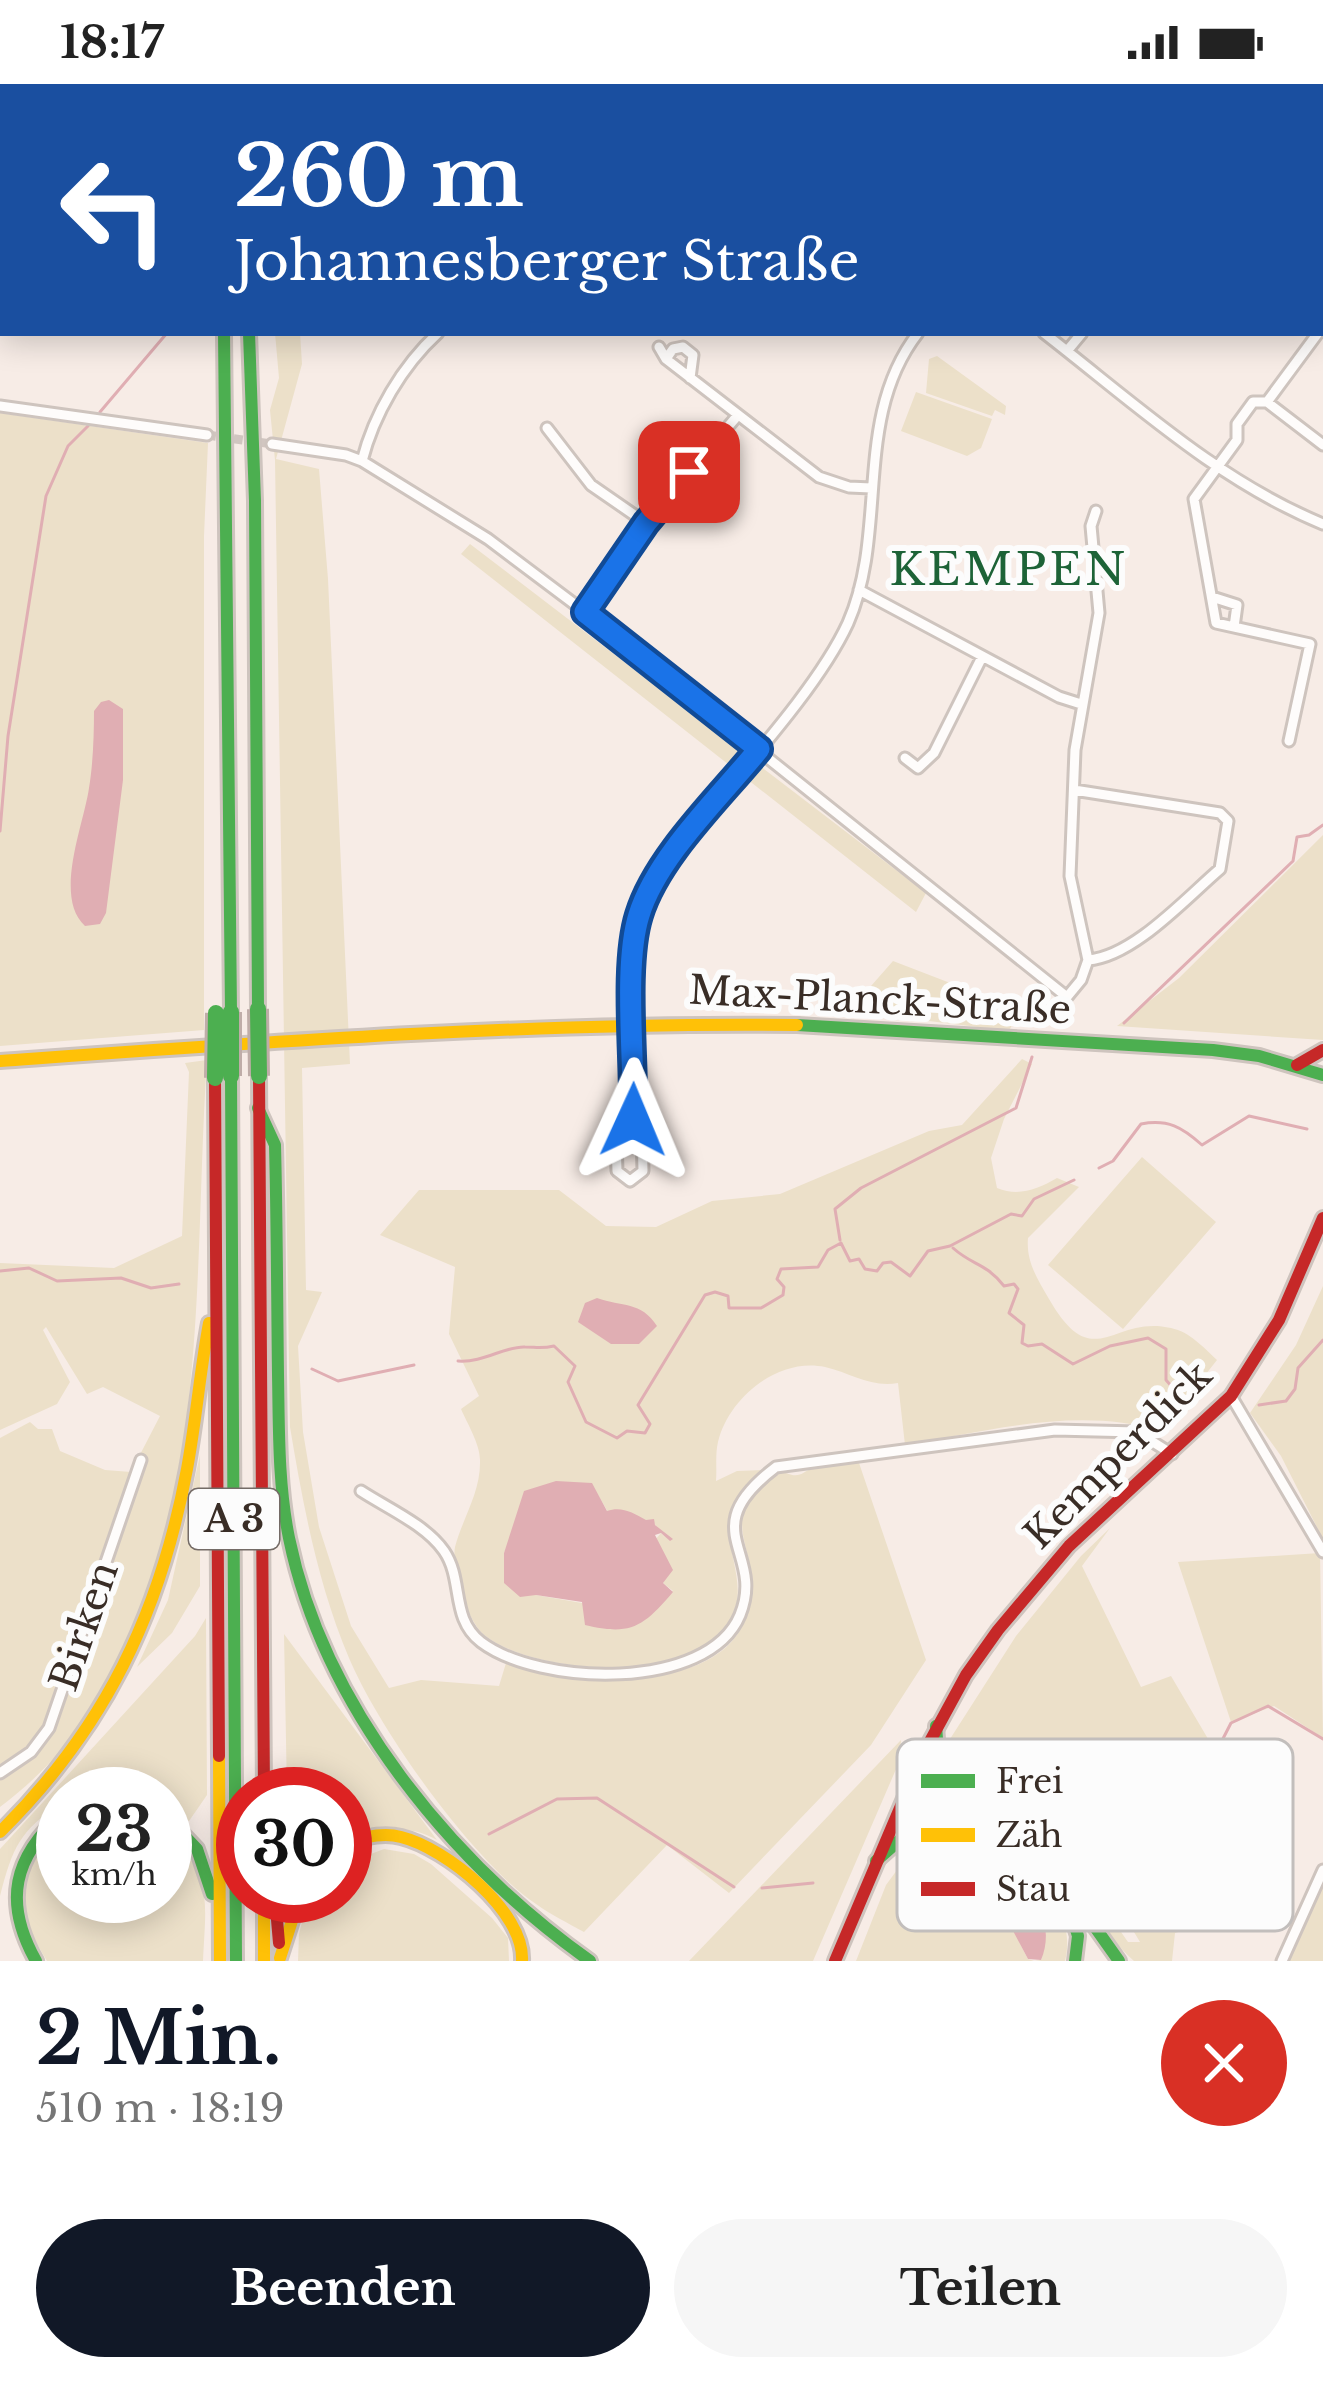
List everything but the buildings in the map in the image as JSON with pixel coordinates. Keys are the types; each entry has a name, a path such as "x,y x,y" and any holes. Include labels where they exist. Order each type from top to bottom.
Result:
{"main road":[{"name":"A 3","path":"224,336 231,967 223,1012 223,1077 236,1961"},
{"name":"A 3","path":"249,336 255,501 264,1767"},
{"name":"Max-Planck-Straße","path":"0,1061 633,1023 841,1025 1008,1040 1213,1050 1296,1065 1323,1075"},
{"path":"1296,1065 1323,1050"},
{"path":"219,1767 216,1287 223,1077"},
{"path":"258,1108 275,1145 284,1506 310,1615 345,1683 424,1804 527,1914 590,1961"},
{"name":"Kemperdick","path":"930,1739 966,1675 1027,1594 1083,1532 1232,1396 1280,1321 1323,1218"},
{"path":"0,1832 56,1774 90,1730 119,1682 151,1612 177,1520 216,1287"},
{"path":"936,1726 936,1739"},
{"name":"Kemperdick","path":"835,1961 897,1812"},
{"path":"372,1836 403,1837 436,1853 508,1916 518,1931 522,1961"},
{"path":"36,1838 17,1874 16,1923 36,1961"},
{"path":"876,1861 897,1842"},
{"path":"192,1844 205,1864 216,1904"},
{"path":"220,1923 220,1961"},
{"path":"269,1923 275,1960"},
{"path":"274,1923 275,1960"},
{"path":"275,1960 289,1923"},
{"path":"1075,1961 1076,1931"},
{"path":"1098,1931 1119,1961"}],"street":[{"path":"362,461 375,419 436,336"},
{"path":"633,1120 616,1138 617,1171 630,1181 643,1171 642,1130 633,1120 633,1023 635,932 649,890 831,653 848,622 859,590 880,416 916,336"},
{"path":"1048,336 1216,467 1281,507 1323,524"},
{"path":"1067,351 1080,336"},
{"path":"1267,402 1316,336"},
{"path":"658,346 666,359 818,477 848,487 871,488"},
{"path":"1307,349 1323,346"},
{"path":"666,359 673,349 683,347 693,355 691,378"},
{"path":"1289,742 1310,644 1216,623 1194,499 1238,440 1237,424 1253,403 1267,402 1323,445"},
{"path":"0,406 207,435"},
{"path":"585,612 646,523 738,415"},
{"path":"547,428 591,485 646,523"},
{"path":"272,444 362,461 488,539 759,749 1067,998 1082,980 1088,960 1070,876 1081,704 1099,613 1091,526 1096,512"},
{"path":"859,590 1081,704"},
{"path":"1211,598 1237,605 1234,627"},
{"path":"905,758 918,768 934,753 982,657"},
{"path":"1074,790 1220,813 1228,821 1220,869 1130,945 1088,960"},
{"path":"1232,1396 1323,1552"},
{"path":"361,1492 445,1552 460,1615 477,1640 504,1656 550,1669 628,1674 705,1655 724,1640 744,1603 745,1582 734,1534 737,1510 747,1489 776,1467 1055,1430 1137,1432 1172,1454"},
{"name":"Birken","path":"0,1773 31,1752 49,1728 141,1460"},
{"path":"1282,1961 1323,1870"}],"shaded area":[{"path":"275,336 300,336 302,364 276,459 319,469 350,1064 302,1068 306,1290 322,1292 298,1346 303,1432 319,1527 351,1626 389,1688 421,1680 499,1686 506,1663 608,1678 683,1670 714,1656 737,1634 750,1603 752,1582 742,1519 758,1488 779,1470 795,1475 825,1463 858,1460 926,1660 871,1745 729,1893 667,1845 584,1932 511,1884 457,1826 404,1756 363,1687 338,1630 300,1486 290,1427 275,460 270,410 279,378"},
{"path":"937,356 1006,406 1005,415 995,410 992,416 926,393 929,359"},
{"path":"916,392 992,419 981,448 967,456 901,431"},
{"path":"0,413 208,443 204,1030 0,1046"},
{"path":"470,544 926,893 916,912 461,554"},
{"path":"109,700 123,709 123,780 106,913 100,924 85,926 71,897 73,860 90,779 94,711"},
{"path":"1323,835 1323,1040 1117,1026 1179,978"},
{"path":"893,961 958,986 942,1010 1013,1023 1009,1031 849,1011"},
{"path":"1022,1059 1032,1064 1004,1119 991,1158 997,1188 1028,1190 1057,1178 1079,1187 1028,1238 1031,1262 1049,1299 1065,1322 1092,1339 1151,1326 1171,1328 1190,1336 1217,1360 1161,1431 1130,1424 1065,1421 905,1445 898,1383 870,1382 825,1367 790,1368 745,1396 718,1442 716,1481 737,1471 765,1470 743,1492 732,1513 738,1592 734,1613 722,1634 702,1650 674,1661 603,1667 532,1657 481,1632 465,1603 455,1561 480,1460 461,1409 479,1396 449,1334 455,1267 380,1235 419,1190 559,1190 606,1226 656,1227 712,1201 780,1194 929,1131 962,1125","holes":["591,1483 608,1512 653,1522 666,1539 661,1533 655,1540 665,1560 663,1583 673,1591 582,1603 536,1595 504,1553 514,1528"]},
{"path":"207,1060 199,1256 180,1463 159,1562 124,1655 72,1737 0,1807 0,1438 30,1422 38,1429 52,1429 60,1451 105,1470 131,1472 160,1416 103,1387 87,1394 46,1327 43,1330 70,1382 57,1404 0,1430 0,1263 114,1268 182,1236 189,1072 185,1063"},
{"path":"1142,1157 1216,1222 1123,1329 1048,1265"},
{"path":"1323,1286 1323,1539 1281,1456 1250,1413 1296,1345"},
{"path":"597,1298 638,1309 657,1326 639,1344 611,1344 578,1322 585,1303"},
{"path":"200,1455 200,1586 172,1633 137,1667 168,1600"},
{"path":"556,1481 592,1483 607,1511 623,1510 654,1519 673,1539 655,1535 673,1570 663,1583 673,1592 644,1621 625,1629 585,1625 582,1602 520,1597 504,1583 504,1553 524,1491"},
{"path":"1110,1528 1082,1566 1141,1687 1171,1676 1208,1739 950,1739 1016,1636"},
{"path":"1320,1553 1323,1738 1274,1706 1231,1722 1178,1562"},
{"path":"206,1618 207,1795 192,1817 192,1767 75,1767 195,1636"},
{"path":"284,1634 437,1840 415,1831 372,1832 372,1767 286,1767"},
{"path":"897,1744 897,1767 813,1961 689,1961"},
{"path":"36,1810 36,1822 20,1841 0,1896 0,1849"},
{"path":"384,1849 414,1854 431,1864 492,1918 508,1938 509,1961 298,1961 302,1923 372,1923 372,1854"},
{"path":"36,1852 36,1923 192,1923 192,1860 203,1889 203,1961 47,1961 22,1904 25,1872"},
{"path":"897,1870 897,1931 1024,1931 1019,1942 1034,1961 856,1961 886,1885"},
{"path":"1323,1880 1323,1961 1286,1961"},
{"path":"1013,1931 1046,1931 1041,1960 1028,1959"},
{"path":"1045,1931 1066,1931 1065,1961 1035,1961 1041,1960"},
{"path":"1107,1931 1120,1931 1128,1942 1140,1942 1133,1931 1181,1931 1175,1933 1172,1961 1134,1961"}],"waterway":[{"path":"100,412 164,336"},
{"path":"0,831 8,736 46,496 68,446 88,426"},
{"path":"1124,1023 1293,861 1297,837 1323,825"},
{"path":"840,1240 835,1209 861,1188 1016,1108 1032,1057"},
{"path":"1099,1168 1113,1161 1141,1124 1174,1126 1202,1145 1249,1116 1307,1129"},
{"path":"458,1361 517,1347 554,1346 575,1366 568,1382 586,1422 617,1438 627,1431 645,1433 650,1424 638,1405 705,1295 728,1296 729,1308 761,1308 783,1295 784,1287 777,1279 781,1269 818,1267 828,1250 841,1243 850,1261 859,1259 865,1269 877,1271 891,1262 910,1276 928,1251 950,1246 1011,1214 1022,1216 1034,1199 1074,1180"},
{"path":"953,1248 1004,1286 1014,1284 1018,1289 1009,1313 1024,1325 1022,1343 1042,1344 1073,1364 1110,1346 1148,1338 1166,1349 1166,1380 1181,1397"},
{"path":"0,1271 29,1268 57,1281 121,1278 151,1288 179,1284"},
{"path":"1259,1405 1286,1401 1295,1389 1298,1368 1323,1340"},
{"path":"312,1369 338,1381 414,1365"},
{"path":"1223,1739 1231,1723 1268,1706 1323,1739"},
{"path":"489,1834 557,1799 597,1798 734,1887"},
{"path":"762,1888 813,1883"}],"tunnel":[{"path":"207,435 272,444"}],"traffic: fast":[{"path":"224,336 231,1012"},
{"path":"249,336 255,501 258,1009"},
{"path":"258,1009 259,1076"},
{"path":"231,1012 231,1076"},
{"path":"215,1078 216,1013"},
{"path":"797,1025 1213,1050 1259,1056 1323,1075"},
{"path":"231,1076 236,1961"},
{"path":"258,1108 275,1145 281,1477 289,1538 306,1601 331,1662 400,1776 489,1877 590,1961"},
{"path":"936,1726 937,1739"},
{"path":"36,1842 18,1881 17,1900 19,1919 36,1961"},
{"path":"876,1861 897,1842"},
{"path":"192,1844 212,1894"},
{"path":"1075,1961 1076,1931"},
{"path":"1098,1931 1119,1961"}],"traffic: slow":[{"path":"0,1061 498,1030 797,1025"},
{"path":"0,1832 70,1752 123,1666 144,1620 176,1522 209,1323"},
{"path":"219,1756 220,1961"},
{"path":"372,1836 419,1843 460,1868 511,1922 522,1961"},
{"path":"264,1923 264,1961"},
{"path":"280,1958 291,1923"}],"traffic: jam":[{"path":"1297,1065 1323,1050"},
{"path":"259,1076 264,1767"},
{"path":"215,1078 219,1756"},
{"path":"931,1739 966,1675 998,1630 1069,1546 1231,1396 1279,1320 1323,1218"},
{"path":"835,1961 897,1815"},
{"path":"277,1923 279,1943"}],"district":[{"name":"KEMPEN","path":"1009,569"}],"route":[{"path":"633,1120 633,948 640,912 671,857 759,749 585,612 646,523 689,472"}]}
